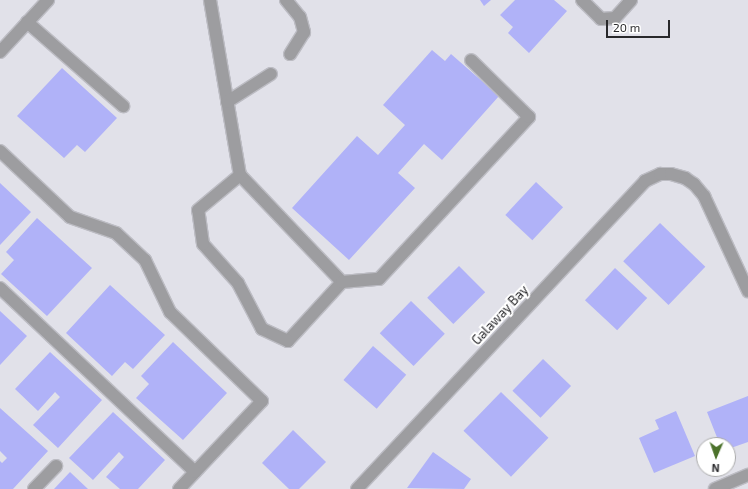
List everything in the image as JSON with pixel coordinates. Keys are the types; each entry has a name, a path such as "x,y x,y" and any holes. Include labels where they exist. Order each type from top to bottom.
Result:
{"street":[{"path":"0,52 48,0"},
{"path":"210,0 240,175 342,282"},
{"path":"286,0 300,17 304,32 290,54"},
{"path":"582,0 601,19 615,18 631,0"},
{"path":"28,22 123,106"},
{"path":"240,175 198,210 203,244 238,283 262,329 288,341 342,282 379,280 529,117 471,60"},
{"path":"227,102 271,74"},
{"path":"0,151 70,217 116,233 145,260 170,312 262,401 179,489"},
{"name":"Galaway Bay","path":"357,489 645,181 660,174 671,174 685,178 704,196 748,291"},
{"path":"0,288 195,472"},
{"path":"34,489 56,466"},
{"path":"715,489 748,475"}],"building":[{"path":"480,0 491,0 484,6"},
{"path":"515,0 554,0 567,11 529,53 508,33 513,27 500,15"},
{"path":"432,50 445,61 451,54 499,96 442,160 424,144 398,173 415,188 349,260 292,208 357,136 378,155 405,125 383,105"},
{"path":"62,68 117,118 85,152 77,145 64,158 17,116"},
{"path":"536,182 563,207 532,240 505,215"},
{"path":"0,183 31,212 0,245"},
{"path":"37,218 92,268 47,316 1,274 14,260 6,252"},
{"path":"660,223 705,267 669,305 623,261"},
{"path":"459,266 485,292 453,324 427,298"},
{"path":"615,268 647,298 617,330 585,300"},
{"path":"110,285 165,335 133,369 125,362 112,376 66,333"},
{"path":"411,301 445,334 414,366 380,333"},
{"path":"0,311 27,336 0,365"},
{"path":"173,342 227,393 183,440 136,398 149,384 141,376"},
{"path":"373,346 406,375 377,409 343,380"},
{"path":"50,352 102,400 58,448 33,425 60,397 55,392 38,411 15,389"},
{"path":"543,359 571,386 540,418 512,391"},
{"path":"501,392 548,438 511,477 463,431"},
{"path":"748,396 748,442 736,446 736,437 717,437 707,412"},
{"path":"0,408 48,451 13,489 0,489 0,461 2,463 7,458 0,451"},
{"path":"676,411 695,456 654,473 639,438 659,429 655,420"},
{"path":"113,412 165,460 138,489 120,489 106,477 124,457 119,452 93,480 69,458"},
{"path":"293,430 326,462 299,489 289,489 262,463"},
{"path":"433,452 471,479 464,489 407,488"},
{"path":"70,472 88,489 54,489"}]}
